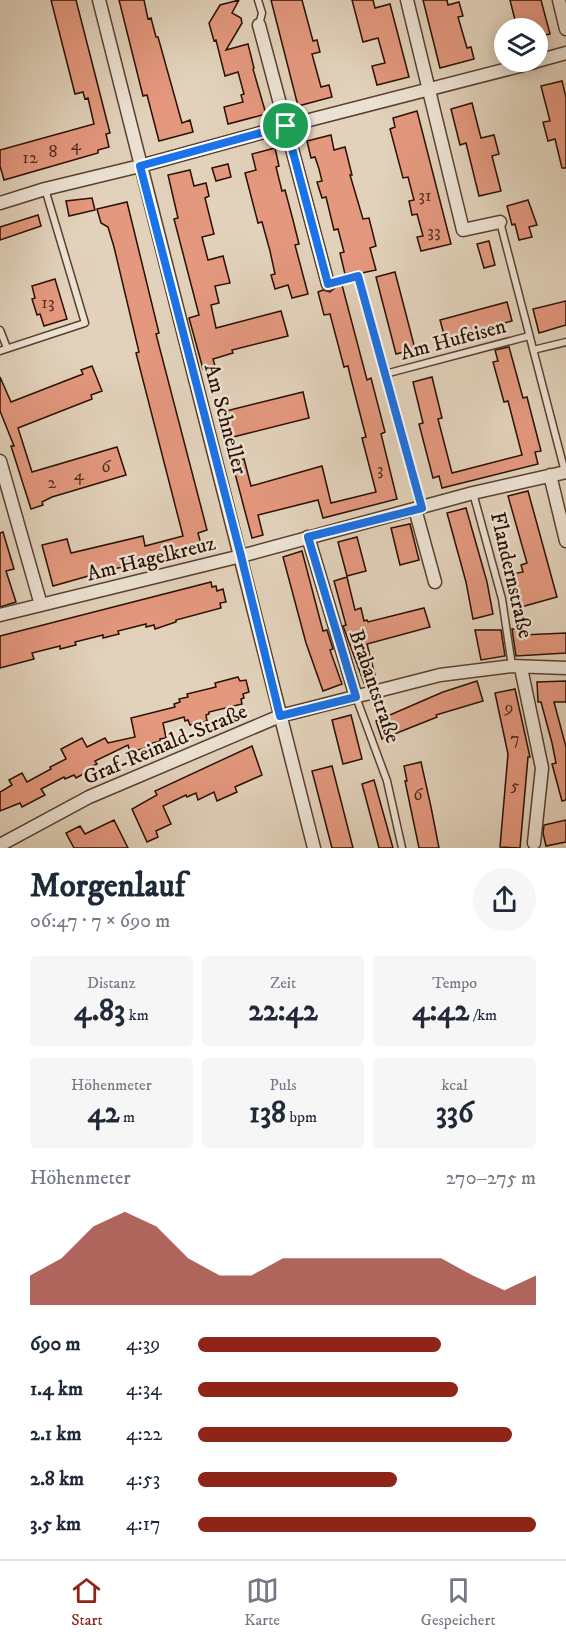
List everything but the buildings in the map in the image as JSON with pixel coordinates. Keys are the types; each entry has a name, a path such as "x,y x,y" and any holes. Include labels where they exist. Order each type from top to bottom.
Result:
{"street":[{"name":"Am Schneller","path":"99,0 314,848"},
{"path":"407,0 464,230 500,222"},
{"path":"559,0 566,29"},
{"path":"259,25 328,284"},
{"path":"548,58 566,53"},
{"path":"0,203 45,189 495,72"},
{"path":"0,461 41,605"},
{"name":"Am Hagelkreuz","path":"0,615 241,556 473,493 565,472"},
{"path":"550,476 566,541"},
{"path":"418,508 435,582"},
{"name":"Brabantstraße","path":"308,537 356,697"},
{"name":"Graf-Reinald-Straße","path":"0,844 89,797 280,716 440,675 516,667 566,668"},
{"name":"Flandernstraße","path":"516,667 542,768 535,846"}],"lane":[{"path":"258,0 262,14 259,25"},
{"path":"0,330 3,350 85,323 45,189"},
{"name":"Am Hufeisen","path":"500,222 565,472"},
{"name":"Am Hufeisen","path":"328,284 358,276 418,508"},
{"name":"Am Hufeisen","path":"385,374 530,336"},
{"name":"Am Hufeisen","path":"533,350 566,342"},
{"name":"Flandernstraße","path":"473,493 502,599 516,667"},
{"name":"Brabantstraße","path":"356,697 387,781 402,848"}],"route":[{"path":"286,126 328,284 358,276 422,508 308,537 356,697 280,716 140,166 286,126"}]}
